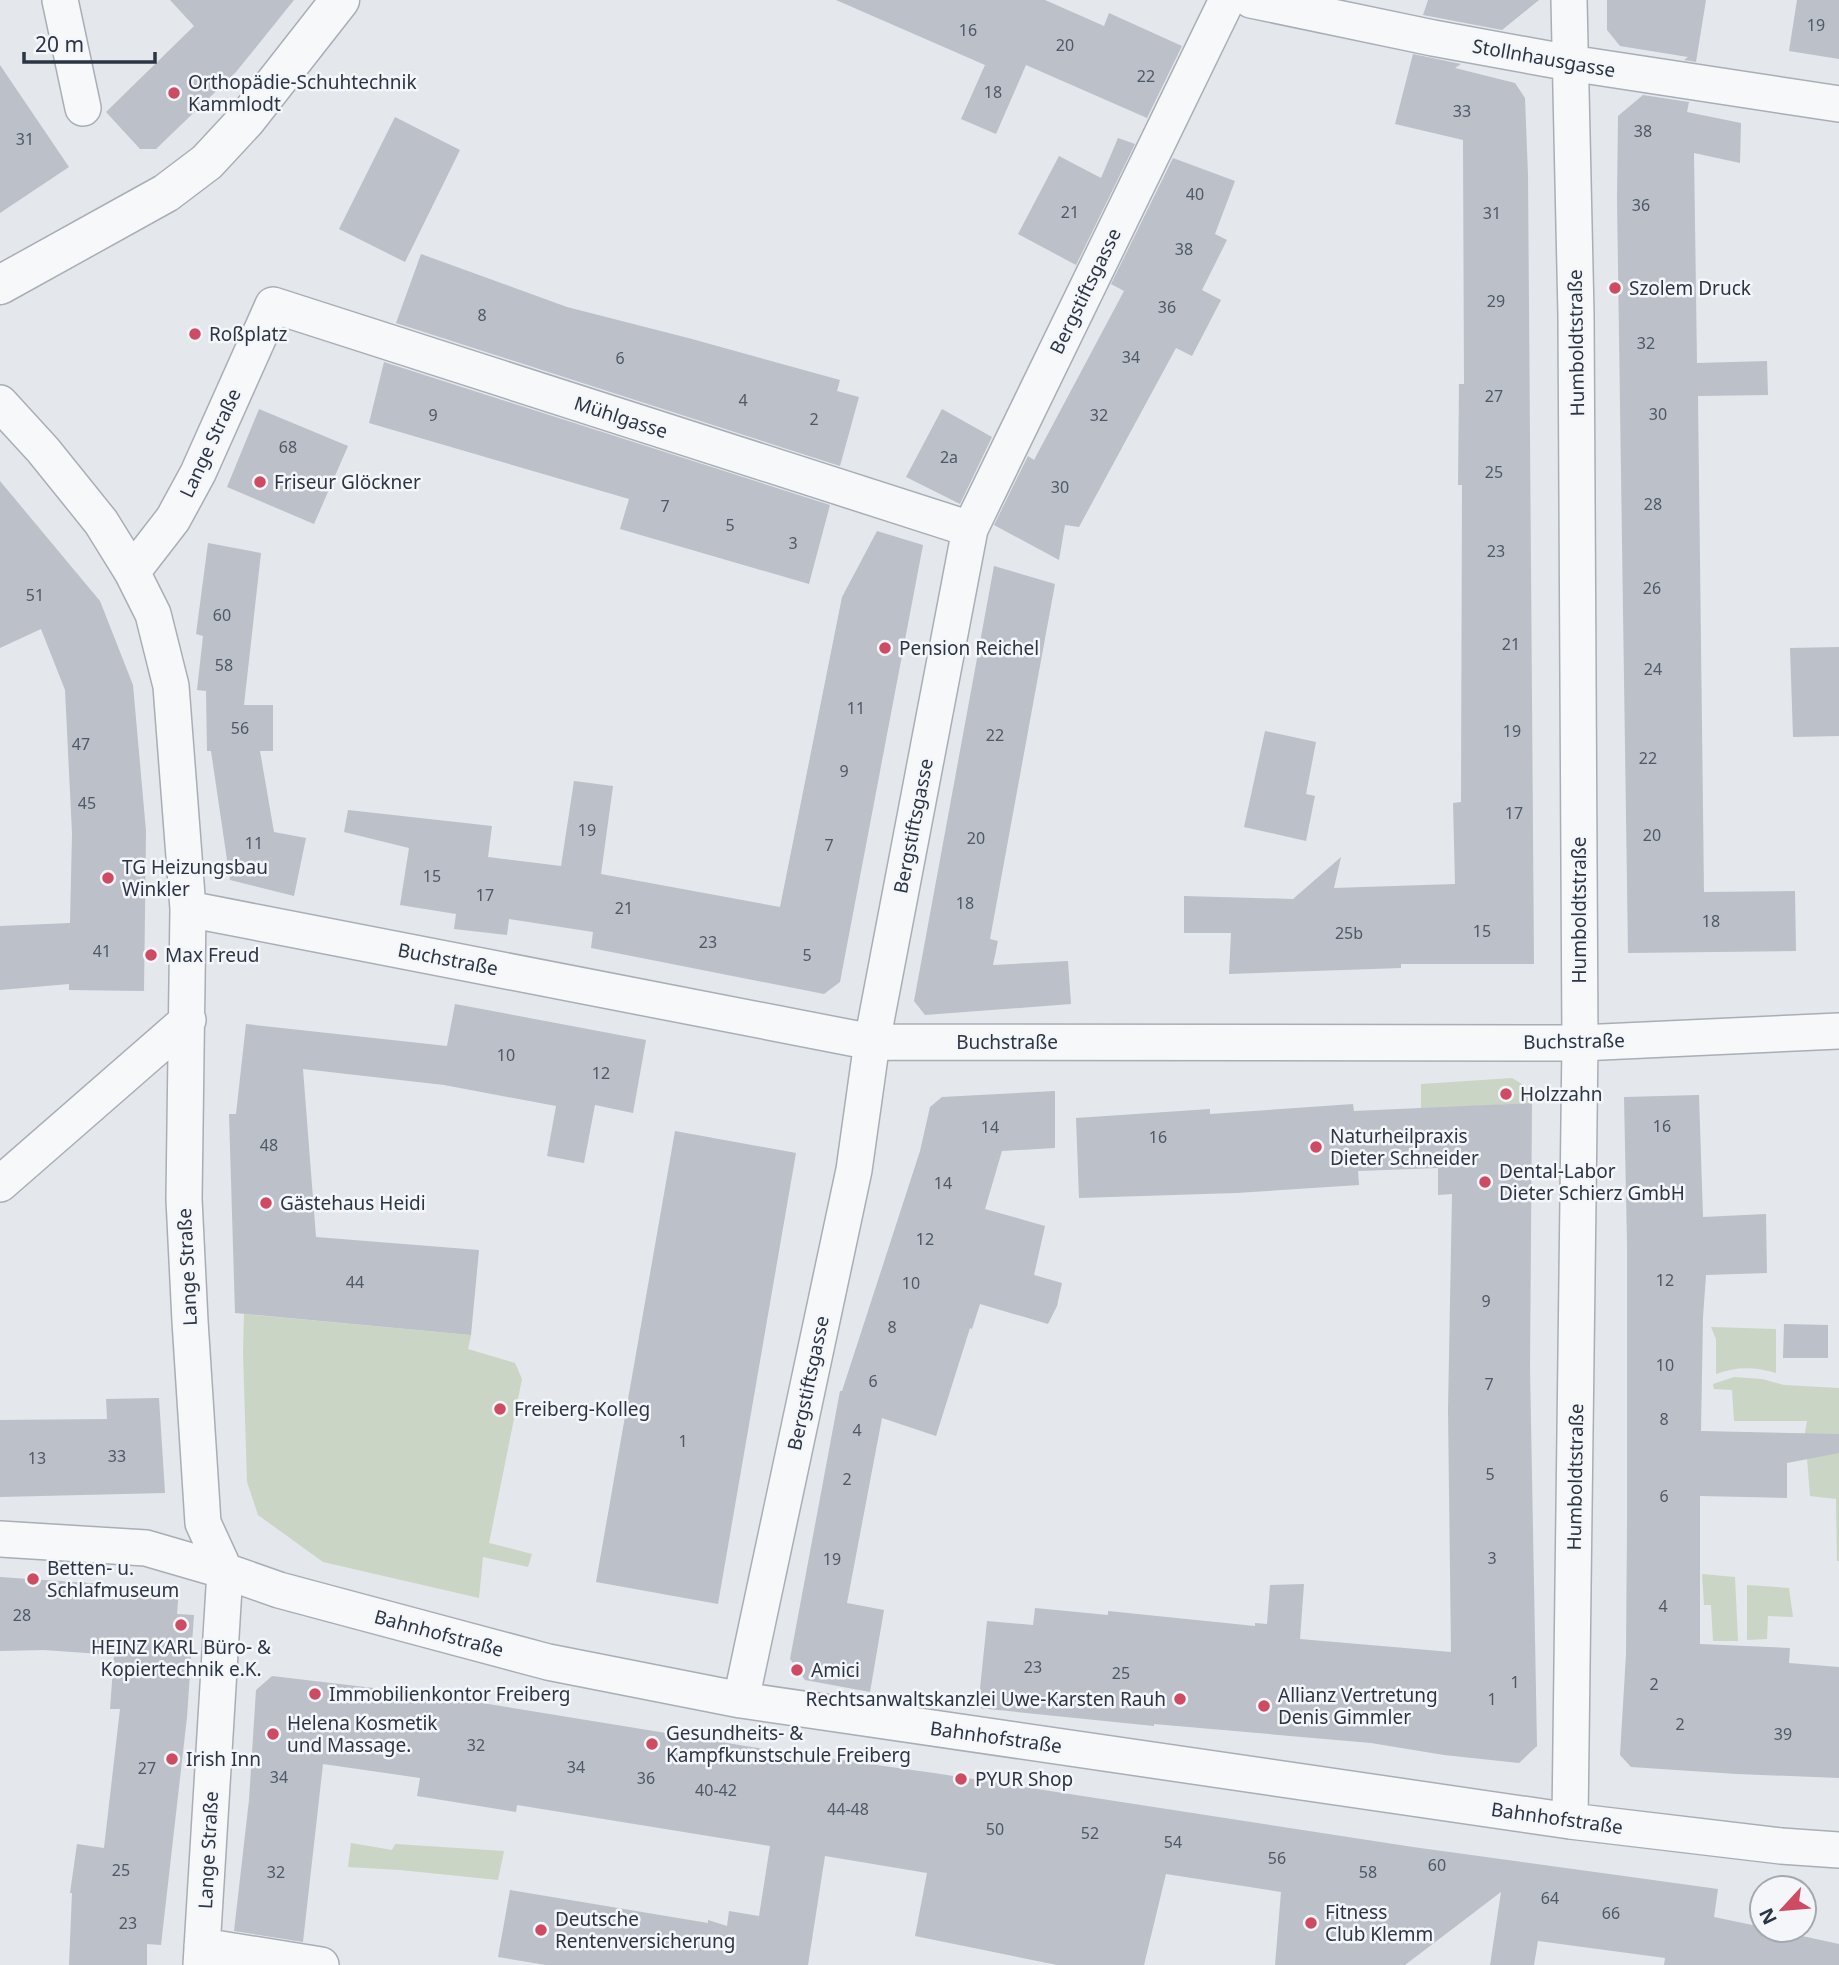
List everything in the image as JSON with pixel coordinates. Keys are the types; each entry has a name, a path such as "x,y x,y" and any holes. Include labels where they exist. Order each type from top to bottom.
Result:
{"street":[{"path":"60,0 83,108"},
{"path":"0,285 166,193 207,162 246,120 340,0"},
{"name":"Bergstiftsgasse","path":"741,1700 854,1170 872,1042 970,529 1227,0"},
{"name":"Stollnhausgasse","path":"1251,0 1570,63 1839,104"},
{"name":"Humboldtstraße","path":"1569,0 1576,328 1580,1043 1570,1821"},
{"name":"Mühlgasse","path":"273,305 970,529"},
{"name":"Lange Straße","path":"132,572 173,519 198,473 273,305"},
{"name":"Lange Straße","path":"0,403 43,450 101,522 132,572 153,614 171,685 188,909 184,1199 203,1523 225,1571 202,1956"},
{"name":"Buchstraße","path":"188,909 872,1042 1580,1043 1839,1031"},
{"path":"0,1184 188,1020"},
{"name":"Bahnhofstraße","path":"0,1539 146,1548 279,1590 548,1662 741,1700 1570,1821 1781,1846 1839,1850"},
{"path":"202,1956 321,1965"}],"green space":[{"path":"1512,1078 1525,1086 1532,1103 1421,1109 1421,1084"},
{"path":"244,1314 471,1335 468,1349 515,1363 522,1379 489,1543 532,1554 528,1567 483,1557 479,1598 323,1562 258,1515 247,1482"},
{"path":"1711,1327 1776,1329 1776,1373 1746,1368 1716,1374 1716,1339"},
{"path":"1734,1377 1762,1379 1784,1385 1839,1388 1839,1561 1836,1499 1810,1496 1805,1433 1807,1421 1734,1421 1732,1390 1714,1389 1713,1384"},
{"path":"1702,1574 1735,1577 1738,1641 1713,1641 1711,1605 1704,1605"},
{"path":"1747,1585 1789,1588 1793,1617 1768,1616 1767,1639 1747,1640"},
{"path":"351,1843 392,1850 395,1844 504,1851 498,1880 348,1867"}],"building":[{"path":"170,0 294,0 236,72 156,149 140,149 106,112 194,26"},
{"path":"836,0 1045,0 1104,26 1109,13 1182,46 1147,118 1026,65 996,134 961,119 985,65"},
{"path":"1428,0 1539,0 1502,30 1423,15"},
{"path":"1607,0 1706,0 1696,62 1684,60 1688,57 1620,46 1607,30"},
{"path":"1797,0 1839,0 1839,59 1789,51"},
{"path":"1413,54 1461,64 1455,68 1515,83 1525,98 1528,175 1534,964 1401,964 1401,968 1229,974 1231,933 1184,933 1184,896 1293,899 1341,857 1334,888 1455,884 1453,803 1461,802 1462,485 1458,485 1459,384 1464,384 1463,140 1395,124"},
{"path":"0,65 69,167 0,213"},
{"path":"1643,95 1689,102 1687,112 1741,123 1740,163 1694,153 1697,363 1767,361 1768,395 1698,396 1704,892 1795,891 1796,951 1628,953 1618,116"},
{"path":"395,117 460,150 405,262 339,229"},
{"path":"1118,138 1135,144 1076,265 1018,234 1059,156 1101,178"},
{"path":"1173,158 1235,181 1215,234 1227,240 1202,290 1221,300 1192,356 1176,348 1079,527 1065,525 1059,560 994,525 1028,456 1034,460 1124,291 1111,284"},
{"path":"421,254 567,307 840,380 837,391 859,397 840,466 396,323"},
{"path":"384,362 830,505 809,584 620,529 629,499 369,423"},
{"path":"259,409 348,446 314,524 227,487"},
{"path":"942,409 992,437 960,504 906,477"},
{"path":"0,481 100,601 133,685 146,831 144,991 69,990 69,984 0,990 0,926 70,923 72,833 65,690 41,629 0,648"},
{"path":"877,531 923,545 840,982 824,994 591,948 593,932 509,919 507,935 454,929 456,914 400,905 409,848 344,832 348,810 492,826 488,857 561,866 574,781 613,786 601,874 780,907 842,597"},
{"path":"208,543 261,553 244,705 273,705 273,751 260,751 274,832 306,838 294,896 230,880 211,751 207,751 206,691 197,690 203,636 196,634"},
{"path":"994,566 1055,584 990,939 998,941 993,965 1068,961 1071,1004 925,1015 914,1001"},
{"path":"1839,647 1839,736 1793,737 1790,648"},
{"path":"1265,731 1316,742 1306,794 1315,796 1306,841 1244,827"},
{"path":"455,1004 646,1040 633,1113 595,1105 584,1163 547,1156 556,1106 444,1085 303,1069 316,1237 479,1250 471,1335 235,1313 229,1114 236,1114 246,1024 447,1046"},
{"path":"1055,1091 1055,1148 1002,1151 985,1209 1045,1226 1034,1275 1062,1283 1057,1306 1048,1324 980,1304 936,1436 882,1418 847,1603 884,1610 870,1692 805,1680 790,1659 840,1391 920,1151 930,1107 942,1097"},
{"path":"1699,1095 1703,1217 1766,1214 1767,1273 1706,1275 1701,1431 1839,1434 1839,1453 1787,1463 1787,1498 1700,1496 1700,1644 1790,1648 1789,1663 1839,1667 1839,1778 1631,1767 1620,1755 1626,1654 1627,1525 1624,1097"},
{"path":"1532,1103 1530,1368 1537,1746 1519,1763 1444,1755 1371,1743 1154,1726 978,1708 987,1621 1033,1625 1035,1608 1108,1615 1108,1611 1255,1626 1255,1623 1267,1624 1270,1585 1304,1584 1300,1639 1451,1652 1448,1410 1452,1194 1438,1195 1438,1168 1358,1171 1359,1185 1236,1193 1079,1198 1076,1118 1210,1109 1210,1114 1353,1104 1354,1111"},
{"path":"675,1131 796,1153 718,1604 596,1582"},
{"path":"1784,1324 1828,1325 1828,1358 1783,1358"},
{"path":"159,1398 165,1493 0,1497 0,1420 107,1419 106,1399"},
{"path":"0,1577 179,1589 177,1614 194,1615 187,1717 161,1945 147,1944 147,1965 69,1965 70,1893 77,1844 104,1848 120,1709 110,1709 114,1655 44,1650 0,1651"},
{"path":"272,1676 433,1695 776,1751 1413,1847 1718,1889 1714,1917 1748,1924 1748,1944 1818,1944 1818,1939 1839,1944 1839,1965 1664,1965 1665,1958 1538,1941 1534,1965 1490,1965 1501,1892 1405,1965 1275,1965 1281,1892 1166,1874 1144,1965 1057,1965 915,1936 927,1873 825,1856 808,1965 546,1965 498,1957 510,1890 708,1923 708,1920 727,1926 729,1911 759,1916 770,1846 517,1805 516,1812 417,1796 420,1778 323,1764 303,1942 234,1931 249,1800 256,1690"}],"place":[{"name":"Orthopädie-Schuhtechnik Kammlodt","path":"174,93"},
{"name":"Szolem Druck","path":"1615,288"},
{"name":"Roßplatz","path":"195,334"},
{"name":"Friseur Glöckner","path":"260,482"},
{"name":"Pension Reichel","path":"885,648"},
{"name":"TG Heizungsbau Winkler","path":"108,878"},
{"name":"Max Freud","path":"151,955"},
{"name":"Holzzahn","path":"1506,1094"},
{"name":"Naturheilpraxis Dieter Schneider","path":"1316,1147"},
{"name":"Dental-Labor Dieter Schierz GmbH","path":"1485,1182"},
{"name":"Gästehaus Heidi","path":"266,1203"},
{"name":"Freiberg-Kolleg","path":"500,1409"},
{"name":"Betten- u. Schlafmuseum","path":"33,1579"},
{"name":"HEINZ KARL Büro- & Kopiertechnik e.K.","path":"181,1625"},
{"name":"Amici","path":"797,1670"},
{"name":"Immobilienkontor Freiberg","path":"315,1694"},
{"name":"Rechtsanwaltskanzlei Uwe-Karsten Rauh","path":"1180,1699"},
{"name":"Allianz Vertretung Denis Gimmler","path":"1264,1706"},
{"name":"Helena Kosmetik und Massage.","path":"273,1734"},
{"name":"Gesundheits- & Kampfkunstschule Freiberg","path":"652,1744"},
{"name":"Irish Inn","path":"172,1759"},
{"name":"PYUR Shop","path":"961,1779"},
{"name":"Fitness Club Klemm","path":"1311,1923"},
{"name":"Deutsche Rentenversicherung","path":"541,1930"}]}
